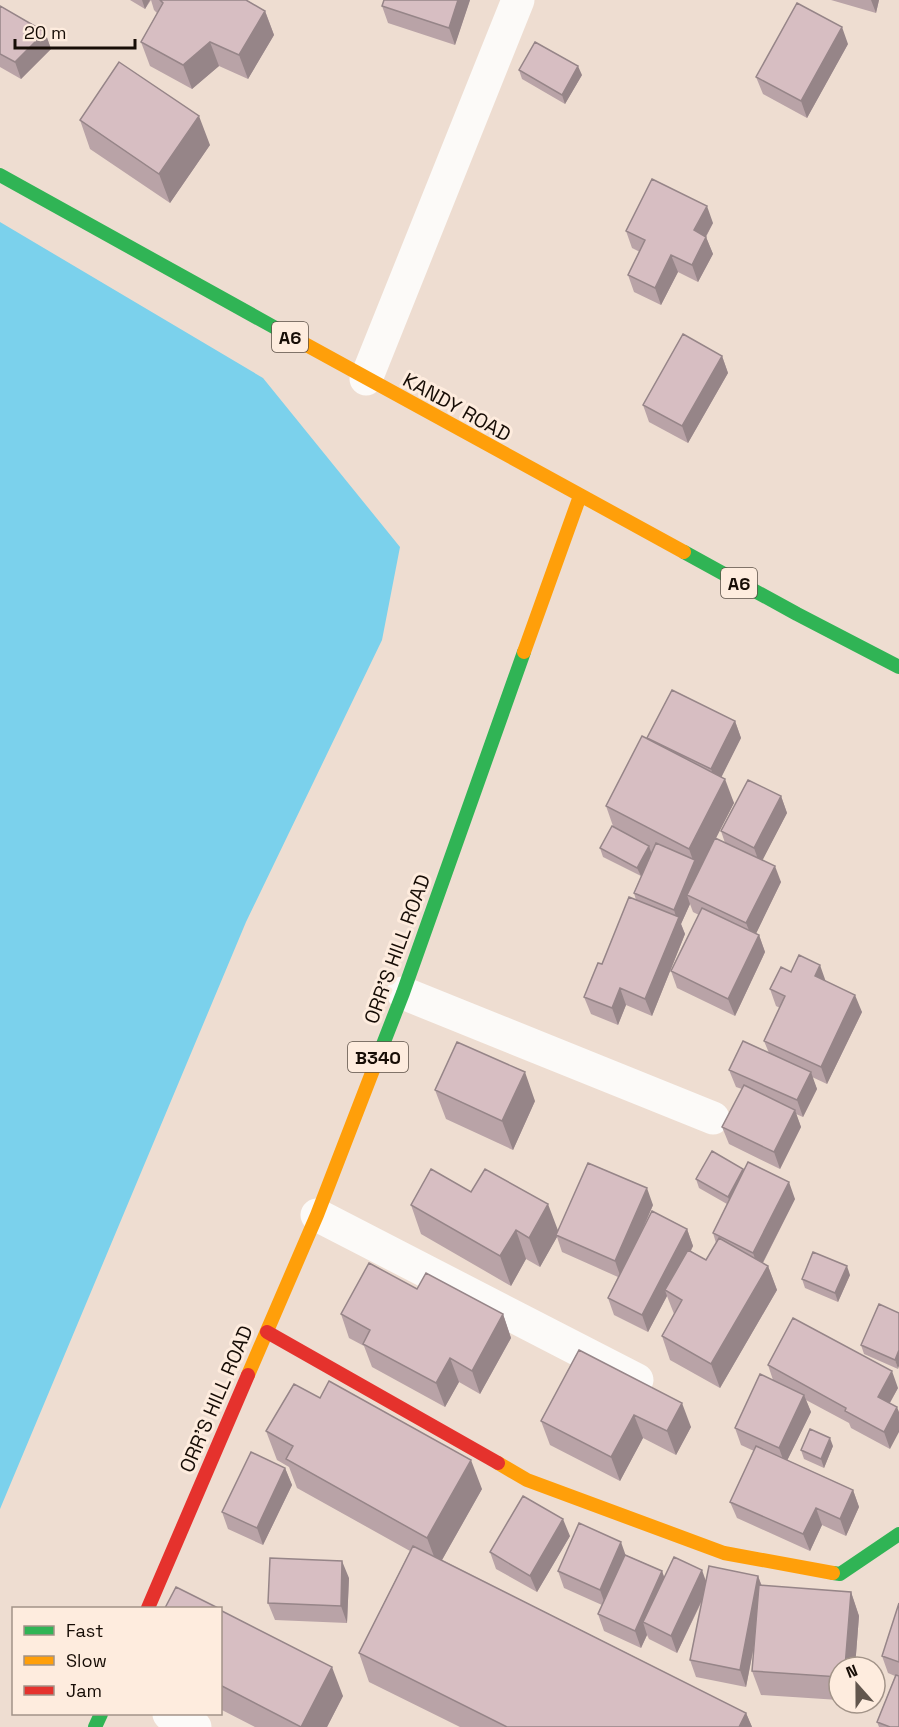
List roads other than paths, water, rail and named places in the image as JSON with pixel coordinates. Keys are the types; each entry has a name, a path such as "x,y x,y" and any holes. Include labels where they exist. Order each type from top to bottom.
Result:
{"main road":[{"name":"KANDY ROAD","path":"0,175 366,379 787,609 899,667"},
{"name":"ORR’S HILL ROAD","path":"148,1607 317,1215 403,993 580,496"},
{"path":"267,1332 527,1480 724,1553 840,1574 899,1534"}],"street":[{"path":"366,379 518,0"},
{"path":"403,993 713,1118"},
{"path":"317,1215 637,1380"},
{"path":"173,1715 195,1727"}],"water":[{"path":"0,222 263,378 400,547 382,640 246,922 0,1509"}]}
